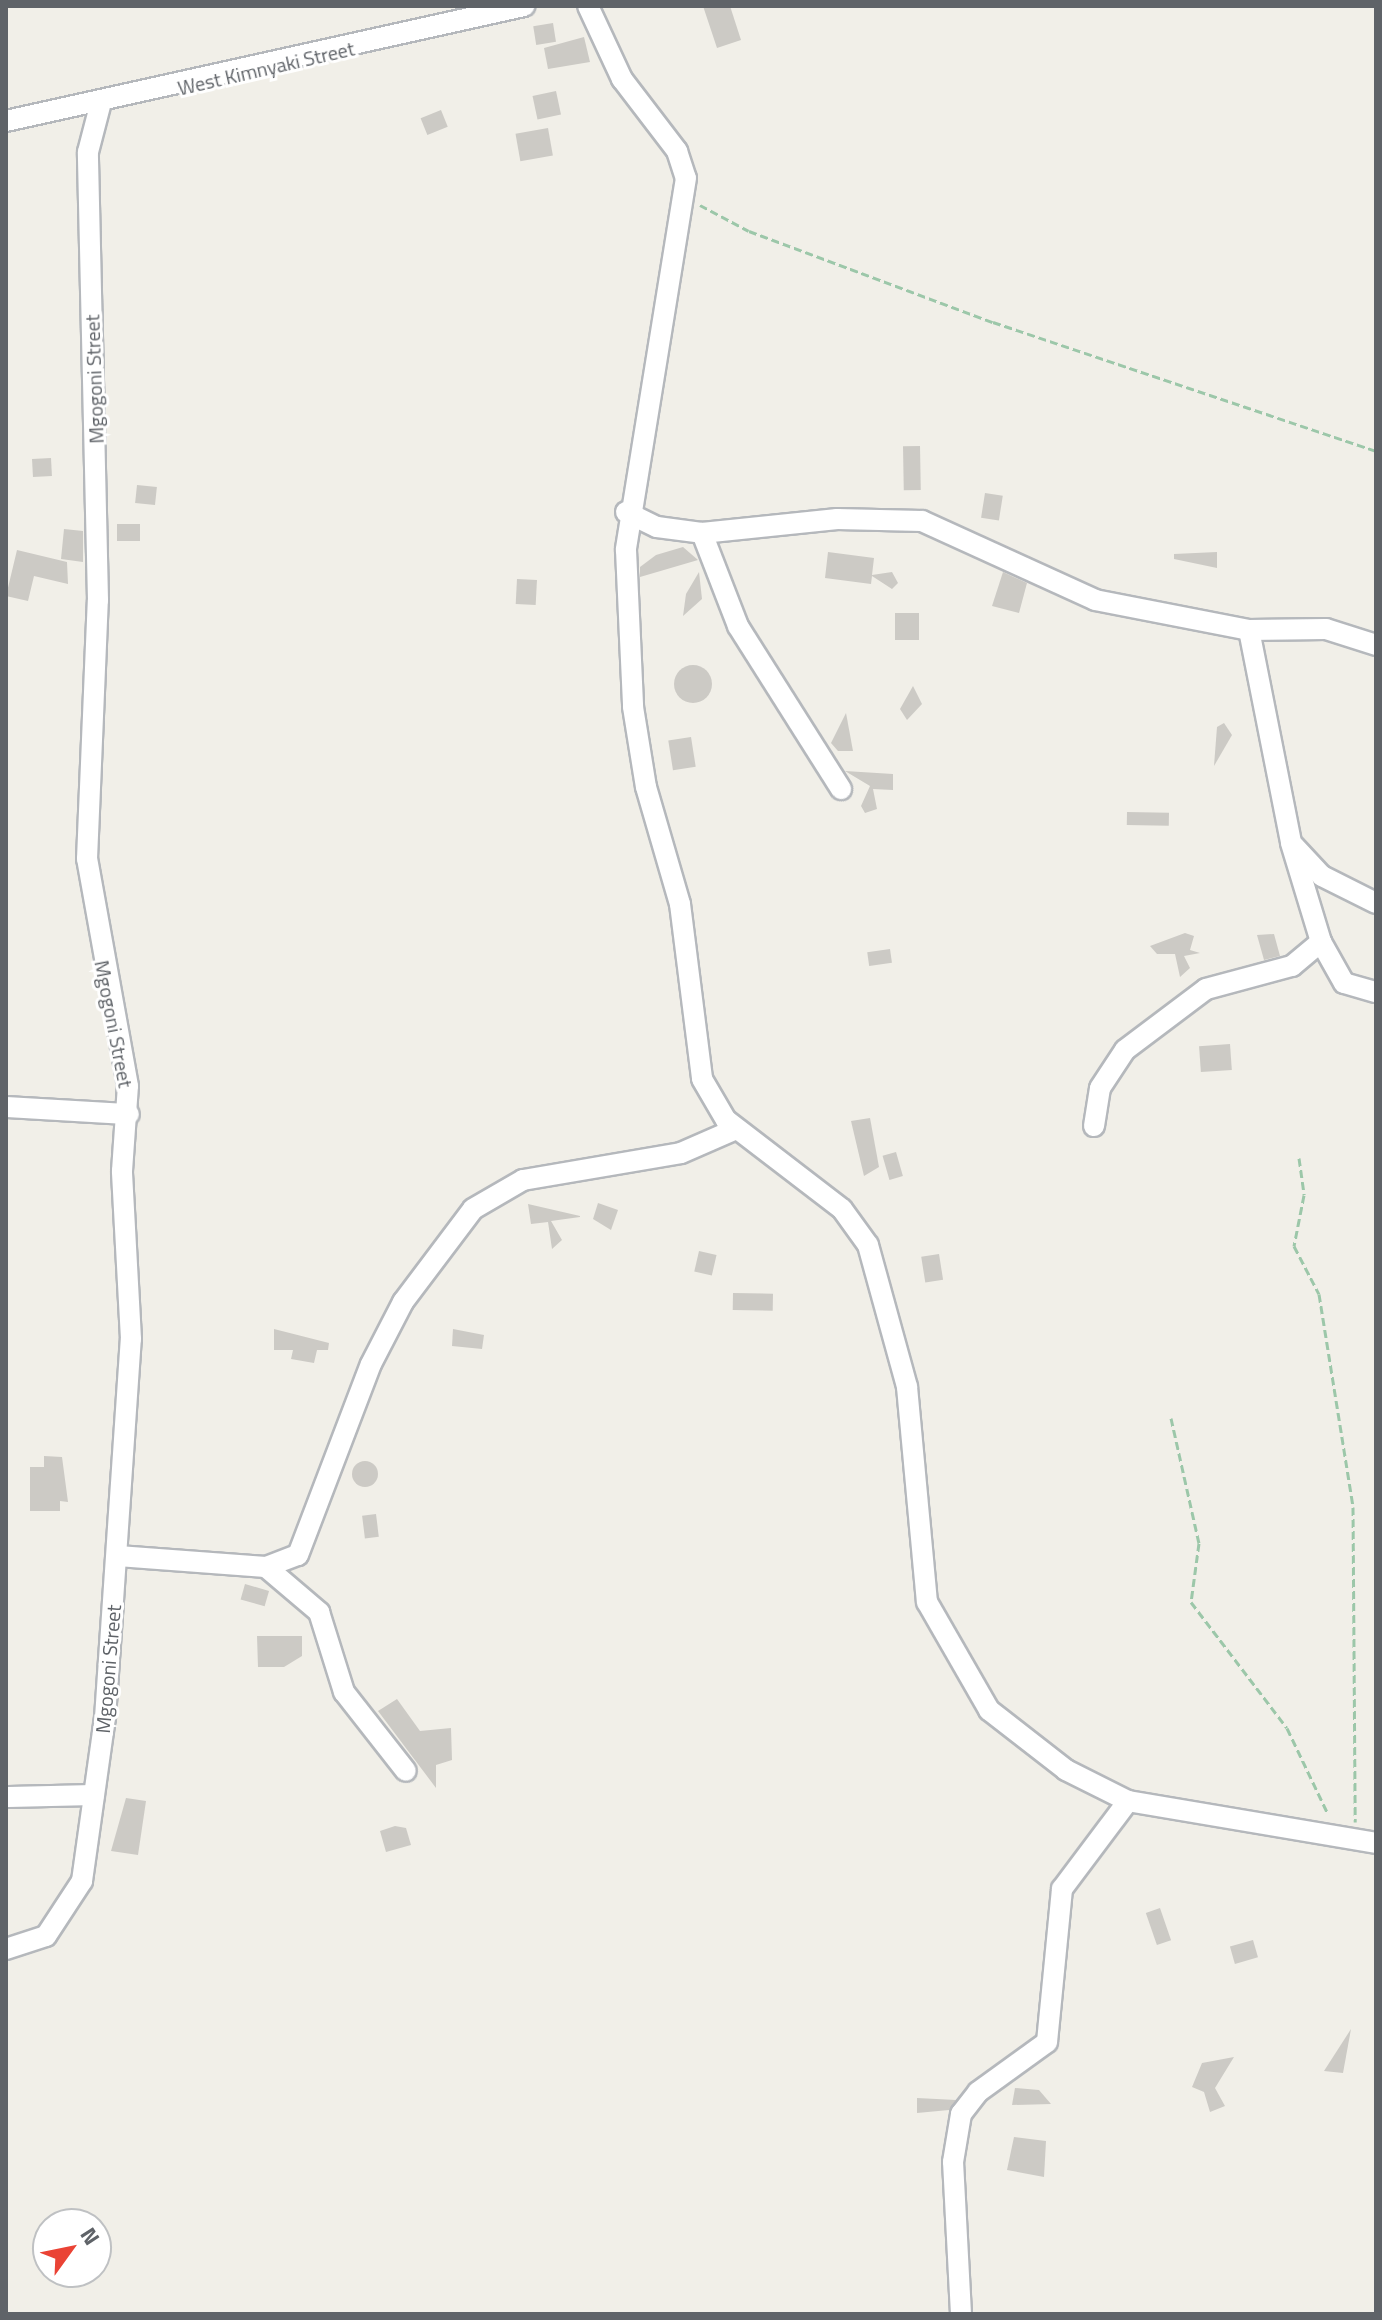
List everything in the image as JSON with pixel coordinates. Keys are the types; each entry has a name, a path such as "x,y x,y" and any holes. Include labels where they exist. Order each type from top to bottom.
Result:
{"street":[{"name":"West Kimnyaki Street","path":"6,121 100,106 484,12 524,6"},
{"path":"588,6 622,79 677,151 686,192 626,512 633,707 646,787 680,904 702,1079 736,1129 842,1209 878,1269 909,1401 922,1576 955,1658 1010,1729 1128,1801 1244,1825 1346,1833 1376,1843"},
{"name":"Mgogoni Street","path":"6,1949 27,1948 68,1912 82,1881 94,1795 118,1556 131,1339 122,1171 129,1114 87,859 98,600 88,152 100,106"},
{"path":"626,512 657,527 702,533 837,519 922,521 1077,595 1249,630 1326,629 1376,645"},
{"path":"702,533 738,626 841,789"},
{"path":"1249,630 1291,843 1321,942 1344,983 1376,992"},
{"path":"1291,843 1322,876 1376,903"},
{"path":"1094,1126 1100,1088 1125,1050 1206,989 1292,966 1321,942"},
{"path":"6,1107 129,1114"},
{"path":"118,1556 266,1567 298,1555 309,1540 371,1364 403,1302 473,1209 523,1180 681,1153 736,1129"},
{"path":"266,1567 319,1612 344,1692 406,1771"},
{"path":"6,1797 94,1795"},
{"path":"961,2314 953,2162 961,2114 978,2092 1047,2042 1062,1889 1128,1801"}],"path":[{"path":"686,192 749,231 1130,370 1376,451"},
{"path":"1299,1158 1304,1195 1294,1246 1319,1294 1353,1507 1346,1833"},
{"path":"1171,1418 1199,1543 1191,1602 1287,1728 1346,1833"}],"building":[{"path":"703,6 730,6 741,40 717,48"},
{"path":"553,23 556,42 536,45 533,26"},
{"path":"584,37 590,62 548,69 544,48"},
{"path":"556,91 561,114 538,119 533,96"},
{"path":"441,110 448,127 427,135 421,118"},
{"path":"548,128 553,156 520,161 516,134"},
{"path":"903,446 920,446 921,490 904,490"},
{"path":"51,458 52,476 33,477 32,459"},
{"path":"137,485 157,487 155,505 135,503"},
{"path":"985,493 1003,496 999,521 981,518"},
{"path":"117,524 140,524 140,541 117,541"},
{"path":"64,529 83,531 83,562 61,559"},
{"path":"683,547 698,560 640,577 640,567 656,555"},
{"path":"17,550 67,562 68,584 34,576 28,601 6,596"},
{"path":"828,552 874,558 872,575 892,572 898,583 892,589 872,576 871,584 825,578"},
{"path":"1217,552 1217,568 1174,559 1174,554"},
{"path":"699,572 702,599 683,616 686,594"},
{"path":"1003,572 1027,583 1019,613 992,606"},
{"path":"517,579 537,580 536,605 516,604"},
{"path":"895,613 919,613 919,640 895,640"},
{"path":"693,665 706,671 712,684 706,697 693,703 680,697 674,684 680,671"},
{"path":"913,686 922,704 907,720 900,709"},
{"path":"846,713 853,751 838,751 831,743"},
{"path":"1224,723 1232,735 1214,766 1217,727"},
{"path":"691,737 696,767 673,770 668,741"},
{"path":"845,771 893,774 893,790 873,789 877,809 865,813 861,806 870,786"},
{"path":"1127,812 1169,813 1169,826 1127,825"},
{"path":"1185,933 1194,936 1190,950 1200,953 1184,956 1190,968 1180,977 1175,954 1157,954 1150,946"},
{"path":"1274,934 1280,956 1264,960 1257,935"},
{"path":"890,949 892,963 869,966 867,952"},
{"path":"1230,1044 1232,1070 1201,1072 1199,1046"},
{"path":"870,1118 879,1167 864,1176 851,1121"},
{"path":"896,1152 903,1176 889,1180 883,1156"},
{"path":"598,1203 618,1210 611,1230 593,1219"},
{"path":"528,1204 580,1217 551,1221 562,1240 552,1249 548,1222 531,1224"},
{"path":"699,1251 717,1255 712,1276 694,1271"},
{"path":"939,1254 943,1280 925,1282 921,1257"},
{"path":"733,1293 773,1294 773,1311 733,1310"},
{"path":"274,1329 329,1343 328,1350 317,1350 314,1363 291,1359 293,1350 274,1350"},
{"path":"453,1329 484,1335 482,1349 452,1346"},
{"path":"44,1456 62,1457 68,1502 60,1501 60,1511 30,1511 30,1467 44,1467"},
{"path":"365,1461 374,1465 378,1474 374,1483 365,1487 356,1483 352,1474 356,1465"},
{"path":"376,1514 379,1537 365,1539 362,1516"},
{"path":"245,1584 269,1591 265,1606 241,1599"},
{"path":"257,1636 302,1636 302,1656 284,1667 258,1667"},
{"path":"397,1699 420,1731 451,1728 452,1760 436,1765 436,1788 378,1711"},
{"path":"126,1798 146,1801 138,1855 111,1851"},
{"path":"395,1826 406,1828 411,1845 386,1852 380,1831"},
{"path":"1160,1908 1171,1940 1157,1945 1146,1913"},
{"path":"1253,1940 1258,1957 1235,1964 1230,1947"},
{"path":"1351,2029 1343,2073 1324,2071"},
{"path":"1234,2057 1215,2088 1225,2106 1210,2112 1204,2092 1192,2087 1202,2063"},
{"path":"1015,2088 1039,2090 1051,2104 1012,2105"},
{"path":"917,2098 956,2100 949,2110 917,2113"},
{"path":"1014,2137 1046,2141 1044,2177 1007,2170"}]}
